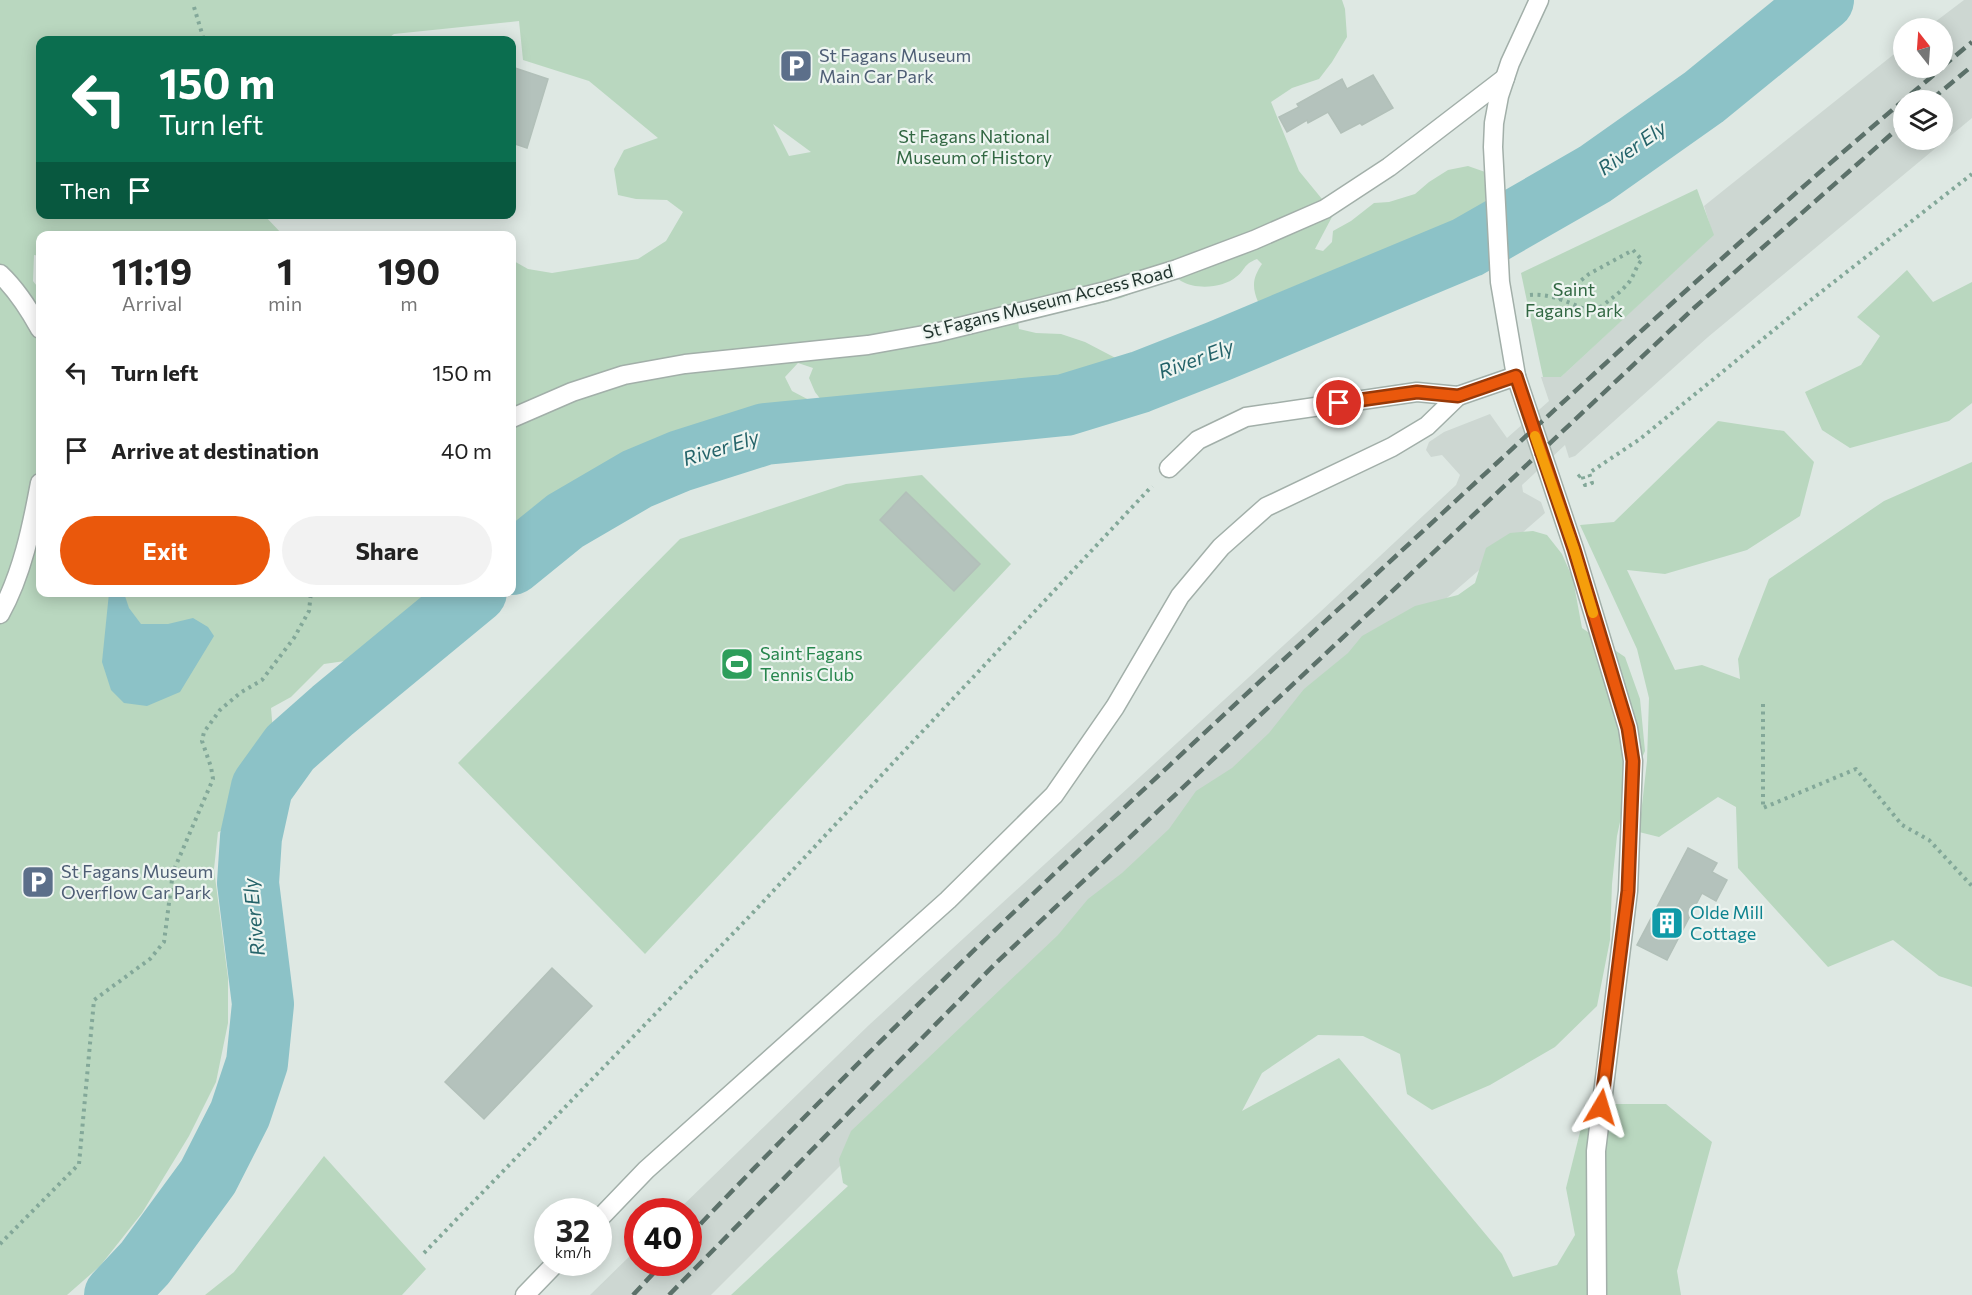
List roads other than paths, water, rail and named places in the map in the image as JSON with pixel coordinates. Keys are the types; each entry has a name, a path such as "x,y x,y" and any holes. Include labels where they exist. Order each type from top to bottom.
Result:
{"street":[{"path":"1539,0 1517,44 1505,78 1494,123 1500,282 1516,376 1574,549 1625,716 1633,761 1628,891 1596,1151 1597,1295"},
{"name":"St Fagans Museum Access Road","path":"516,416 572,392 624,375 686,364 868,345 935,333 1106,291 1177,270 1325,209 1389,167 1505,78"},
{"path":"0,274 11,285 36,322"},
{"path":"1169,468 1198,440 1246,417 1417,392 1458,396 1516,376"},
{"path":"612,1205 646,1170 948,900 1054,795 1114,707 1180,596 1221,547 1266,507 1392,447 1427,426 1458,396"},
{"path":"0,614 21,560 36,504"},
{"path":"525,1295 543,1276"}],"water":[{"path":"109,597 125,597 129,608 141,624 168,624 193,618 208,627 214,636 180,692 147,706 124,703 111,690 102,662"}],"waterway":[{"name":"River Ely","path":"516,561 565,521 637,479 680,461 765,434 1065,405 1140,382 1468,247 1595,174 1704,97 1823,0"},
{"name":"River Ely","path":"115,1295 145,1263 208,1177 240,1114 257,1063 263,1004 248,883 251,837 262,787 290,748 470,597"}],"railway":[{"path":"1953,58 1972,42"},
{"path":"1943,90 1972,66"},
{"path":"702,1222 934,989 1187,749 1647,326 1930,78"},
{"path":"669,1295 997,962 1694,308 1893,133"},
{"path":"633,1295 651,1276"}],"place":[{"name":"St Fagans Museum Main Car Park","path":"796,66"},
{"name":"Saint Fagans Tennis Club","path":"737,664"},
{"name":"St Fagans Museum Overflow Car Park","path":"38,882"},
{"name":"Olde Mill Cottage","path":"1667,923"}],"park label":[{"name":"St Fagans National Museum of History","path":"974,147"},
{"name":"Saint Fagans Park","path":"1574,300"}]}
